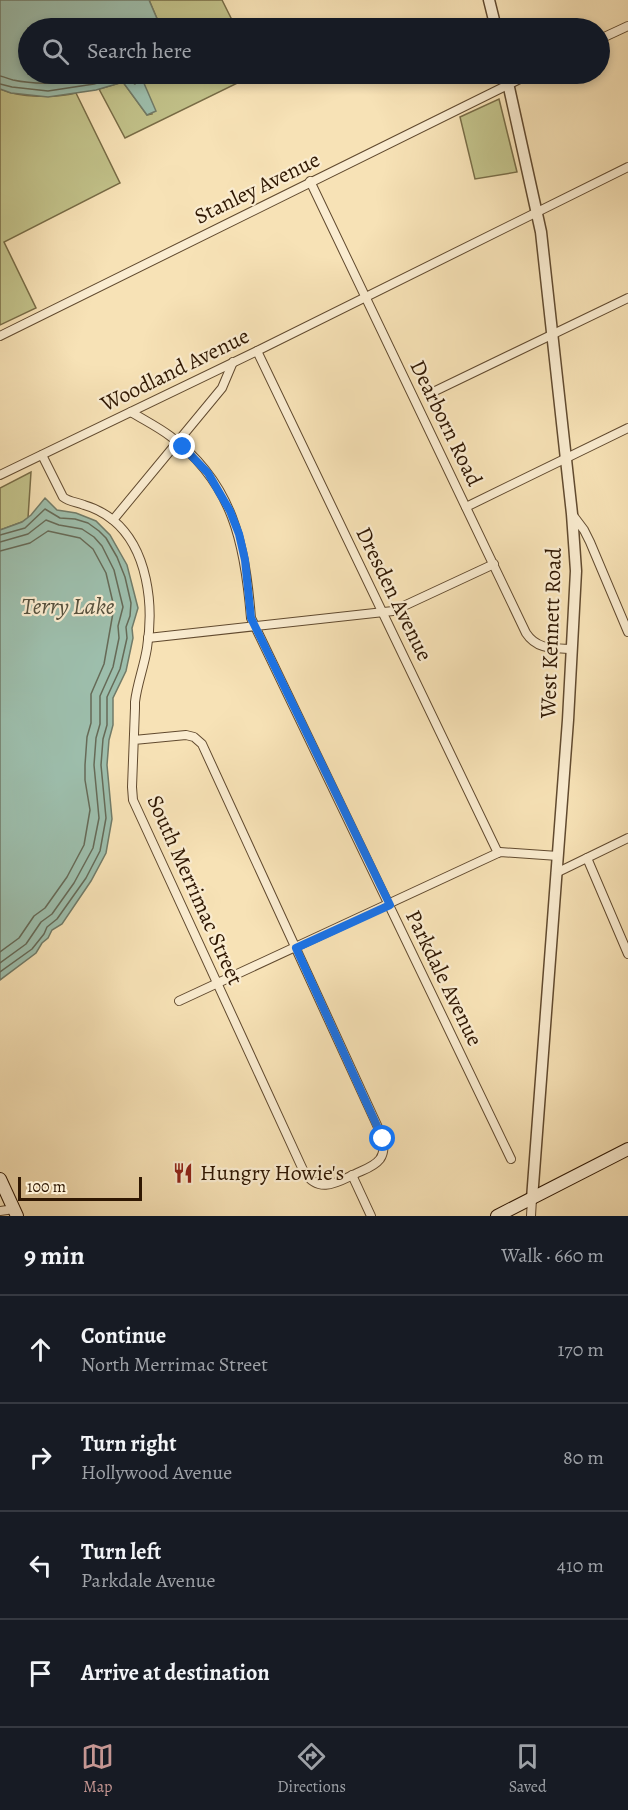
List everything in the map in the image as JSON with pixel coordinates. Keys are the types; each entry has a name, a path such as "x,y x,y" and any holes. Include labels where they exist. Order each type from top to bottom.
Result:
{"main road":[{"path":"497,1216 628,1149"},
{"path":"0,1179 16,1213"}],"street":[{"path":"489,0 494,18"},
{"path":"610,34 628,26"},
{"name":"Stanley Avenue","path":"0,336 310,181 497,84"},
{"name":"West Kennett Road","path":"508,84 537,211 553,335 576,571 558,856 532,1199"},
{"name":"Woodland Avenue","path":"0,475 257,351 628,167"},
{"name":"Dearborn Road","path":"310,181 530,639 544,647 572,649"},
{"path":"431,393 628,298"},
{"name":"Dresden Avenue","path":"257,351 498,853"},
{"path":"113,520 222,388 233,362"},
{"name":"Parkdale Avenue","path":"131,412 177,442 208,473 230,511 242,547 251,618 511,1159"},
{"path":"466,507 628,429"},
{"name":"South Merrimac Street","path":"42,454 63,496 95,508 113,520 129,536 142,563 148,596 148,638 136,697 134,740 132,787 134,800 306,1175 316,1183 333,1184 378,1161 384,1150 383,1139 200,742 186,735 134,740"},
{"path":"572,514 590,542 628,632"},
{"path":"148,638 393,611 494,564"},
{"path":"556,873 628,838"},
{"path":"179,1001 498,853 505,851 558,856"},
{"path":"587,858 628,954"},
{"path":"352,1175 371,1216"},
{"path":"531,1216 532,1199"},
{"path":"0,1211 16,1213"}],"green space":[{"path":"149,0 222,0 231,18 157,18"},
{"path":"124,84 147,115 152,114 144,84 236,84 125,138 99,89"},
{"path":"0,89 17,94 38,96 76,93 120,183 4,242 36,308 0,325"},
{"path":"499,99 517,172 475,179 460,117"},
{"path":"31,472 28,518 0,530 0,488"}],"water":[{"path":"0,0 149,0 157,18 18,18 18,84 116,84 96,90 48,97 11,93 0,89"},
{"path":"124,84 144,84 156,111 147,115"},
{"name":"Terry Lake","path":"45,498 57,510 76,513 96,521 110,535 127,565 138,608 132,628 133,638 126,671 113,698 113,725 107,765 112,819 106,853 91,881 62,924 52,930 36,953 0,980 0,530 22,522"}],"place":[{"name":"Hungry Howie's","path":"183,1173"}],"route":[{"path":"183,447 208,473 223,496 235,522 245,560 251,618 390,905 296,948 383,1139"}]}
